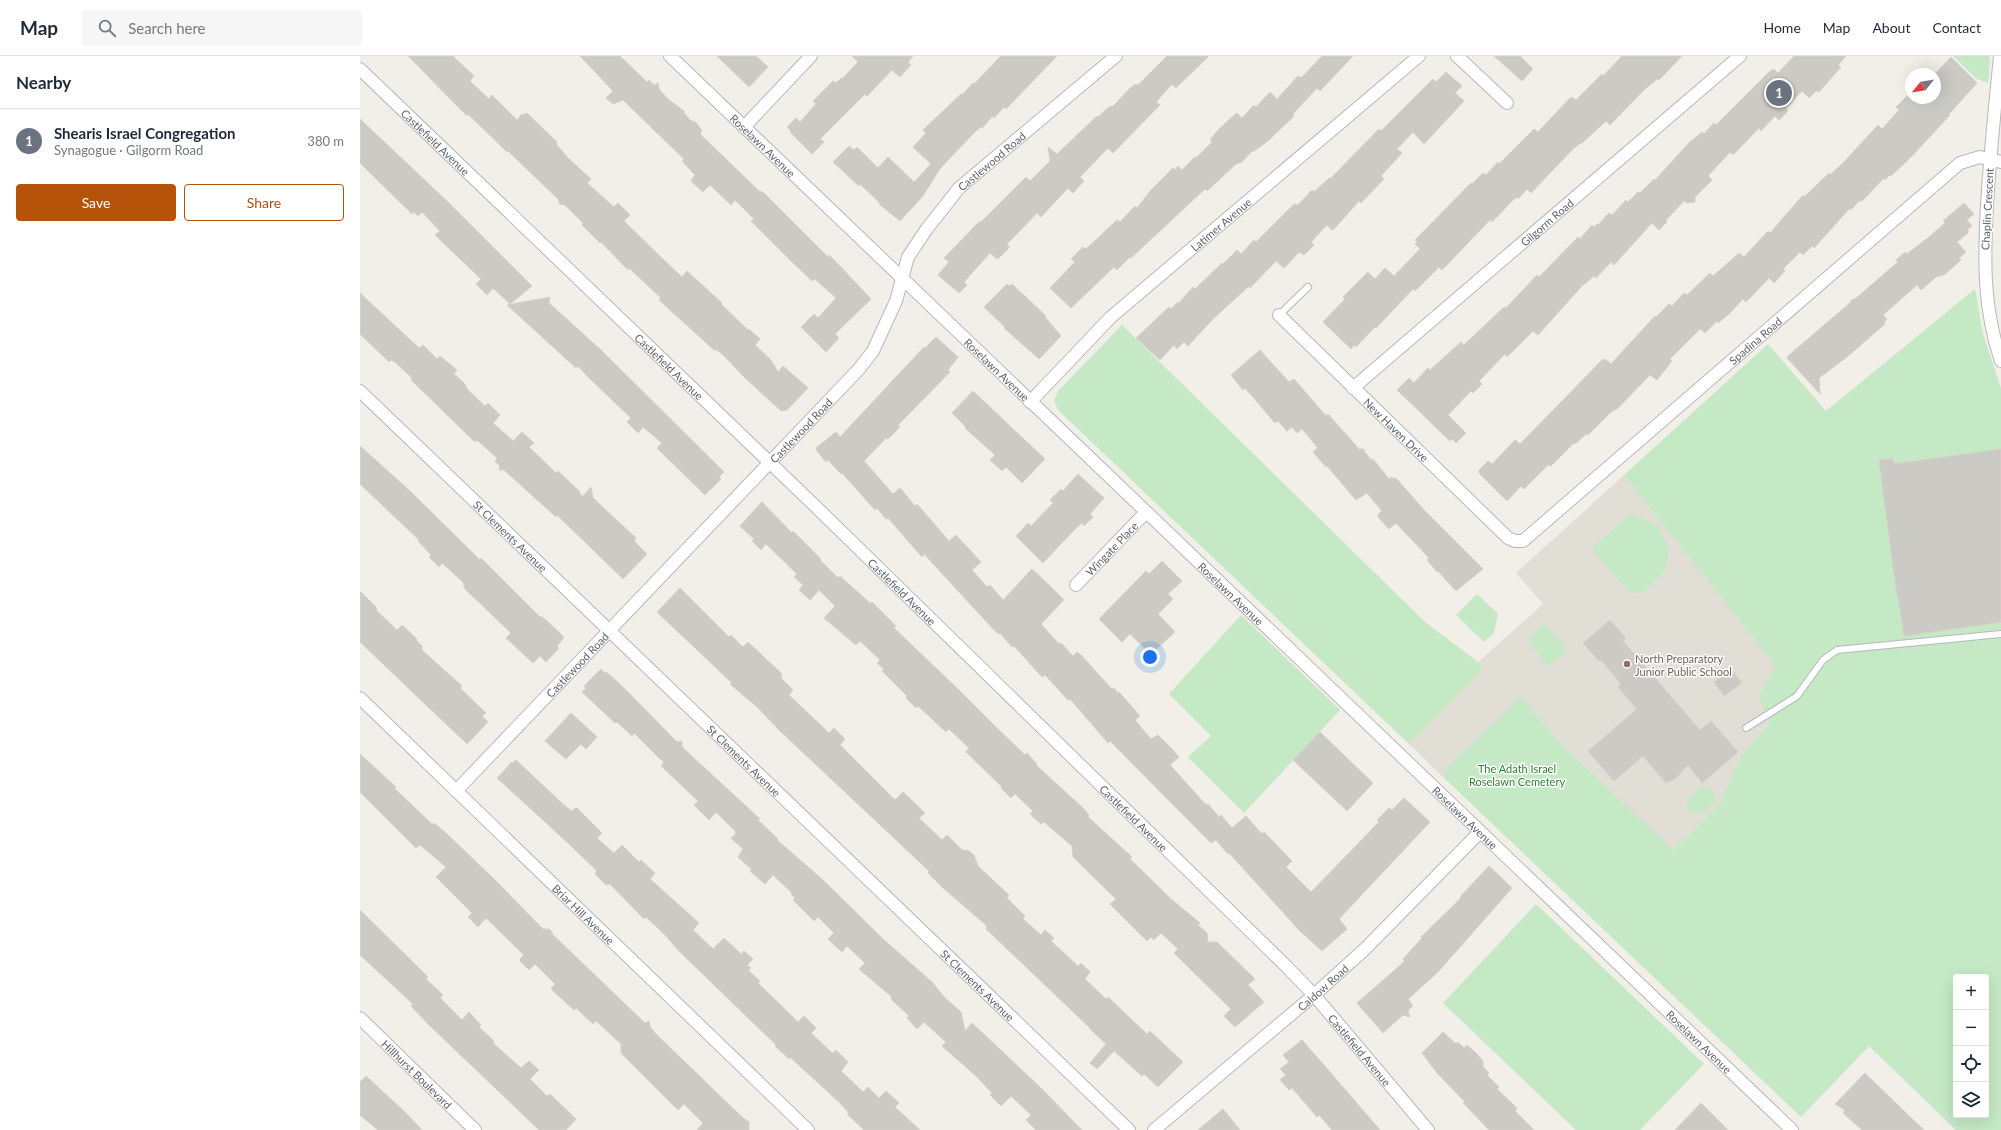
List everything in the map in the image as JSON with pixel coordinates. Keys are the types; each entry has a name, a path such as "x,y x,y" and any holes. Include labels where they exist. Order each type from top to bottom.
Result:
{"street":[{"name":"Roselawn Avenue","path":"670,56 1792,1130"},
{"path":"744,127 811,56"},
{"name":"Castlewood Road","path":"456,791 859,369 873,351 896,301 904,280 908,257 926,230 959,188 1116,56"},
{"name":"Latimer Avenue","path":"1030,402 1111,317 1419,56"},
{"path":"1458,56 1507,103"},
{"name":"Gilgorm Road","path":"1354,388 1740,56"},
{"name":"Chaplin Crescent","path":"2000,56 1995,161 1985,252 1986,296 2001,361"},
{"name":"Castlefield Avenue","path":"360,69 769,462 1285,965 1314,995 1428,1130"},
{"name":"Spadina Road","path":"1515,541 1523,541 1533,533 1960,163 1976,157 1995,161"},
{"name":"New Haven Drive","path":"1279,315 1487,518 1508,538 1515,541"},
{"name":"St Clements Avenue","path":"360,391 1129,1130"},
{"name":"Wingate Place","path":"1076,585 1146,512"},
{"name":"Briar Hill Avenue","path":"360,698 808,1130"},
{"name":"Caldow Road","path":"1154,1130 1314,995 1365,949 1480,832"},
{"name":"Hillhurst Boulevard","path":"360,1018 475,1130"}],"lane":[{"path":"1279,315 1308,287"},
{"path":"1746,728 1797,696 1824,660 1837,650 2001,634"}],"shaded area":[{"name":"North Preparatory Junior Public School","path":"1624,475 1777,666 1758,696 1769,724 1739,759 1720,804 1672,851 1562,745 1521,697 1446,768 1443,777 1409,744 1482,670 1478,662 1543,604 1516,573"}],"green space":[{"path":"1953,56 1989,56 1990,62 1988,83 1977,79"},
{"name":"The Adath Israel Roselawn Cemetery","path":"1975,289 1983,334 2001,388 2001,1130 1956,1130 1869,1046 1801,1117 1443,777 1446,768 1521,697 1562,745 1673,850 1720,804 1739,759 1769,724 1758,696 1776,666 1624,475 1768,344 1826,411"},
{"path":"1122,325 1425,622 1478,662 1482,670 1409,744 1058,410 1054,400 1058,391"},
{"path":"1630,515 1645,519 1659,528 1669,550 1665,570 1644,592 1630,593 1593,551 1594,546"},
{"path":"1477,594 1498,614 1494,633 1484,642 1456,615"},
{"path":"1241,615 1340,710 1244,813 1188,757 1211,736 1169,694"},
{"path":"1544,624 1563,644 1566,653 1548,666 1528,641"},
{"path":"1704,786 1709,788 1712,792 1715,802 1702,814 1691,813 1686,805 1690,797"},
{"path":"1536,904 1704,1064 1640,1130 1576,1130 1443,1003"}],"building":[{"path":"408,56 453,56 474,76 470,81 489,99 492,95 517,120 522,114 527,113 557,142 556,144 568,158 591,179 587,183 614,207 618,203 630,215 624,221 665,261 682,277 687,271 722,303 721,304 748,330 749,329 760,339 755,345 771,360 778,372 783,366 808,388 787,410 781,411 745,378 723,355 717,350 714,350 659,300 661,298 629,268 628,270 601,242 600,243 565,205 559,204 559,200 469,115 466,115"},
{"path":"580,56 620,56 647,82 649,80 654,85 658,83 659,89 668,99 684,111 691,121 694,121 698,125 702,131 700,134 758,190 764,193 828,257 829,255 871,299 835,334 839,338 826,352 801,327 814,314 818,318 836,298 815,279 812,281 791,261 751,221 754,219 735,200 731,205 710,185 703,192 691,181 695,175 682,161 684,159 623,100 613,104 606,98 613,91"},
{"path":"717,56 756,56 768,67 749,87"},
{"path":"852,56 913,56 908,62 911,65 900,77 892,70 867,96 865,94 820,139 824,142 812,154 787,127 796,118 800,122 816,104 813,101 833,81 836,83 841,78 842,79 858,62"},
{"path":"1001,56 1057,56 1006,109 1004,107 994,118 993,116 948,160 939,170 923,196 900,221 879,204 880,203 860,184 859,186 833,162 849,146 854,150 857,147 878,168 888,157 914,182 931,164 913,147 926,133 923,130 961,94 962,95 973,83 974,84"},
{"path":"1167,56 1209,56 1176,88 1172,84 1156,102 1160,105 1113,153 1108,148 1080,177 1084,181 1073,193 1068,188 1041,217 1037,213 1007,244 1009,246 1008,249 999,258 997,259 990,253 964,282 967,285 959,293 938,275 949,262 944,258 978,223 983,220 1026,177 1030,181 1050,161 1048,147 1057,154 1097,116 1098,117 1110,106 1112,107 1130,88 1136,84 1138,85"},
{"path":"1322,56 1353,56 1320,91 1317,88 1293,114 1294,116 1269,140 1253,152 1252,151 1242,162 1236,164 1207,191 1205,189 1131,258 1130,257 1117,270 1114,267 1071,308 1050,288 1075,262 1071,259 1083,247 1086,249 1117,220 1120,222 1135,206 1137,208 1151,190 1173,168 1175,170 1178,166 1182,170 1195,157 1196,158 1212,142 1210,140 1218,130 1232,117 1237,113 1242,118 1254,105 1256,107 1270,92 1277,99 1298,76 1301,78"},
{"path":"1494,56 1520,56 1533,69 1522,81"},
{"path":"1622,56 1682,56 1659,80 1657,79 1644,90 1610,125 1606,121 1581,144 1580,143 1572,150 1531,193 1527,189 1519,198 1515,198 1492,222 1491,219 1442,270 1439,267 1415,291 1413,289 1356,347 1354,345 1351,349 1323,322 1345,299 1343,297 1368,272 1375,279 1385,268 1394,276 1420,249 1415,244 1417,242 1415,240 1471,183 1472,184 1483,173 1486,175 1498,162 1499,164 1534,129 1538,132 1571,97 1576,100 1602,74 1603,76"},
{"path":"1794,56 1846,56 1838,65 1841,67 1819,92 1816,91 1809,98 1802,91 1786,108 1788,111 1779,120 1775,116 1761,131 1759,128 1733,155 1730,152 1708,176 1712,180 1695,197 1695,202 1686,203 1684,201 1666,220 1667,222 1659,230 1652,223 1614,265 1611,262 1596,278 1594,276 1582,286 1538,335 1533,331 1507,357 1505,354 1479,381 1482,384 1473,393 1471,391 1448,415 1466,433 1456,443 1452,439 1450,441 1397,390 1409,378 1414,383 1428,368 1430,370 1461,342 1464,345 1504,307 1506,308 1537,275 1539,277 1578,237 1580,239 1592,225 1594,227 1597,224 1598,225 1609,213 1612,215 1626,200 1628,202 1638,192 1640,193 1654,179 1655,180 1689,143 1702,132 1704,134 1714,123 1716,125 1770,71 1774,69 1778,73"},
{"path":"1951,57 1977,83 1911,157 1891,176 1890,175 1885,180 1884,178 1862,201 1859,201 1851,210 1850,208 1814,248 1812,246 1803,255 1800,252 1783,269 1785,271 1774,283 1769,278 1746,302 1743,299 1730,313 1718,323 1717,321 1705,333 1700,329 1670,359 1672,361 1657,380 1650,375 1617,409 1612,411 1588,435 1586,434 1575,444 1574,443 1551,466 1548,465 1524,489 1521,486 1507,501 1479,473 1479,470 1488,461 1492,464 1515,440 1520,444 1601,361 1605,359 1611,364 1655,316 1656,317 1669,304 1672,306 1684,293 1687,295 1710,273 1713,276 1739,253 1744,257 1768,231 1770,233 1803,195 1804,197 1829,173 1830,175 1843,163 1878,125 1882,129 1899,110 1896,107 1905,98 1905,104 1941,104 1941,68"},
{"path":"1446,72 1462,86 1455,93 1464,101 1424,144 1413,132 1397,149 1402,153 1381,176 1384,179 1361,203 1359,201 1334,229 1332,230 1327,225 1311,242 1314,245 1304,255 1299,252 1284,268 1276,261 1250,288 1249,286 1212,320 1188,346 1184,342 1177,349 1174,345 1160,360 1136,338 1169,307 1171,309 1178,302 1179,303 1193,287 1195,289 1237,250 1241,254 1254,240 1256,242 1294,204 1298,205 1312,190 1314,192 1329,178 1330,179 1379,129 1381,131 1433,79 1436,82"},
{"path":"360,119 447,201 532,286 510,304 493,288 487,295 476,284 481,279 435,235 440,231 422,212 418,216 414,212 412,214 360,163"},
{"path":"1964,203 1974,214 1967,220 1972,226 1967,230 1969,232 1957,242 1966,252 1959,258 1961,260 1944,275 1936,277 1921,290 1917,285 1883,315 1887,319 1884,322 1885,324 1847,357 1819,378 1820,394 1787,358 1788,356 1851,302 1851,300 1855,299 1898,262 1896,260 1905,252 1907,254 1929,237 1945,223 1943,221"},
{"path":"1007,284 1010,286 1012,284 1046,316 1045,317 1061,336 1039,359 1004,328 1005,327 984,307"},
{"path":"360,293 419,348 423,345 437,359 440,356 457,370 454,374 465,384 467,389 485,406 488,403 500,415 493,423 513,441 522,432 534,443 529,447 556,473 558,471 579,491 582,497 591,487 593,498 636,538 634,541 647,554 623,579 557,515 556,517 504,470 499,470 500,466 495,461 497,458 477,440 475,442 411,380 412,378 395,362 391,360 389,362 360,334"},
{"path":"550,297 549,303 601,350 724,472 719,477 721,479 705,495 657,448 662,443 643,427 638,433 627,422 631,418 578,366 576,368 507,305"},
{"path":"936,337 958,357 948,370 950,372 898,425 900,427 888,439 886,438 864,461 893,494 900,488 915,506 917,504 949,541 956,535 981,562 972,570 987,587 990,585 1003,600 1032,569 1064,600 1041,624 1059,644 1061,643 1073,656 1077,652 1080,654 1112,689 1114,688 1118,693 1119,692 1140,716 1135,720 1151,739 1158,735 1170,747 1179,757 1170,765 1206,805 1208,804 1219,817 1221,815 1232,828 1246,816 1262,834 1264,832 1292,861 1286,867 1311,892 1379,822 1377,820 1389,808 1392,810 1404,798 1430,822 1339,919 1347,929 1322,951 1299,930 1216,840 1211,843 1110,741 1108,743 1070,699 1068,700 1045,675 1042,677 1014,646 1012,647 1000,633 999,634 995,631 924,554 922,557 888,518 886,519 877,508 875,510 842,473 841,474 828,460 826,462 817,451 816,448 836,432 840,437 924,347 925,348"},
{"path":"1260,350 1289,382 1294,379 1326,416 1328,414 1360,450 1362,448 1371,460 1373,459 1389,479 1392,477 1394,479 1396,478 1424,510 1483,569 1456,591 1438,571 1437,572 1427,560 1429,558 1396,523 1389,529 1378,517 1378,514 1382,511 1367,493 1356,500 1313,452 1318,448 1302,429 1297,433 1292,427 1287,431 1278,421 1275,423 1245,388 1243,390 1231,375"},
{"path":"973,391 1045,459 1022,483 1006,467 1002,471 990,460 995,455 965,428 966,427 952,413"},
{"path":"360,446 410,491 480,560 481,558 540,617 541,616 563,636 563,639 557,646 559,648 546,662 540,656 533,663 506,638 511,633 465,589 463,582 442,563 439,567 429,557 431,555 418,541 419,540 360,484"},
{"path":"2001,449 2001,622 1904,636 1898,595 1897,596 1879,460 1893,459 1894,464"},
{"path":"1078,474 1104,498 1090,514 1093,517 1084,526 1082,523 1076,528 1043,563 1016,536 1028,523 1031,526 1053,503 1050,500 1061,489 1063,491"},
{"path":"762,502 792,533 793,531 821,559 820,560 838,578 840,576 870,603 872,602 896,626 894,628 1025,755 1027,753 1037,764 1036,765 1083,808 1089,815 1088,817 1132,857 1130,859 1171,899 1200,923 1198,925 1207,933 1208,942 1217,942 1255,979 1248,985 1264,1002 1235,1027 1224,1016 1231,1009 1174,953 1178,949 1161,933 1154,940 1151,937 1147,941 1110,904 1116,899 1073,857 1072,846 1044,822 1041,824 1030,814 1033,811 1015,794 1011,798 1001,788 1002,787 966,752 969,748 949,729 946,732 918,706 916,708 906,698 907,696 882,671 884,669 877,663 880,660 860,641 856,645 824,618 835,606 819,590 810,600 799,590 803,585 794,577 797,574 766,544 761,550 752,541 754,539 740,526"},
{"path":"1162,561 1182,581 1168,594 1173,599 1158,614 1175,632 1151,654 1130,634 1122,642 1099,619 1146,571 1149,574"},
{"path":"680,588 729,637 731,635 743,647 748,642 781,673 781,678 793,690 789,695 829,733 834,728 845,739 840,745 895,800 903,792 925,813 919,818 942,840 947,835 962,850 969,851 974,855 978,866 1009,895 1007,898 1025,916 1023,919 1041,935 1045,930 1054,938 1051,941 1078,966 1081,963 1090,972 1085,979 1106,999 1108,997 1147,1034 1150,1031 1183,1062 1158,1087 1144,1074 1142,1076 1114,1051 1097,1069 1090,1063 1106,1044 986,929 987,926 942,887 928,873 929,871 779,730 757,707 730,684 732,683 657,612"},
{"path":"360,591 377,608 376,610 397,630 402,625 417,639 416,640 422,646 422,650 462,686 460,688 486,713 482,716 488,722 467,744 360,642"},
{"path":"1610,620 1626,638 1623,641 1700,730 1711,721 1738,752 1702,783 1688,765 1675,779 1666,783 1643,756 1614,781 1588,751 1637,709 1618,687 1621,684 1601,660 1599,661 1583,643"},
{"path":"601,669 620,684 677,742 682,741 682,747 760,819 758,820 778,839 777,840 822,879 883,939 932,982 945,998 961,1012 965,1031 972,1023 1040,1087 1082,1130 1036,1130 1026,1120 1031,1115 1011,1096 1001,1106 990,1095 992,1093 977,1077 942,1046 946,1042 924,1022 917,1029 907,1018 909,1016 891,999 892,997 859,969 865,963 847,946 842,952 828,939 834,933 818,917 814,921 793,900 795,898 791,894 792,893 773,875 765,884 750,871 752,870 738,857 743,849 731,838 736,834 735,831 716,812 709,820 694,805 698,801 661,766 664,762 634,733 632,736 617,722 615,723 582,692 586,688 584,686"},
{"path":"1731,669 1742,683 1724,696 1714,682"},
{"path":"571,713 597,737 586,749 581,744 566,759 545,741"},
{"path":"1320,732 1373,783 1347,811 1293,760"},
{"path":"360,754 396,787 394,788 433,825 434,823 446,833 543,929 549,929 552,934 645,1023 649,1021 650,1027 657,1035 743,1118 749,1122 749,1130 697,1130 703,1123 684,1104 678,1110 621,1053 621,1044 596,1021 593,1024 576,1008 574,1010 551,989 555,984 535,964 529,970 519,960 524,955 486,918 478,927 468,917 472,913 436,877 446,867 420,845 416,848 360,792"},
{"path":"516,760 565,806 572,811 576,807 602,833 597,838 614,853 622,845 639,862 641,860 655,873 650,879 699,923 693,930 713,949 724,938 741,954 744,951 753,959 747,965 751,968 748,970 760,981 758,983 798,1022 804,1016 816,1028 811,1033 831,1052 833,1053 836,1050 848,1062 841,1071 863,1092 868,1087 879,1098 886,1091 899,1103 895,1107 920,1130 864,1130 847,1114 849,1113 841,1104 790,1057 789,1059 775,1046 776,1045 680,952 664,934 646,917 644,919 610,884 606,885 595,874 597,871 497,778 512,762 513,763"},
{"path":"1489,866 1512,888 1438,972 1408,999 1413,1006 1408,1010 1410,1017 1403,1015 1383,1033 1357,1003 1405,961 1403,959 1422,938 1421,937 1461,898 1460,897"},
{"path":"360,910 428,977 426,979 443,995 440,998 462,1020 469,1012 481,1025 479,1027 494,1041 493,1043 521,1068 529,1061 539,1070 530,1079 547,1096 550,1094 576,1119 566,1130 539,1130 427,1023 411,1006 413,1004 360,955"},
{"path":"1443,1032 1456,1044 1458,1042 1464,1048 1467,1045 1476,1053 1483,1061 1483,1067 1489,1073 1487,1075 1499,1087 1497,1089 1515,1106 1517,1109 1515,1111 1534,1130 1489,1130 1463,1103 1465,1102 1437,1073 1422,1053"},
{"path":"1302,1040 1380,1130 1332,1130 1319,1115 1317,1117 1292,1088 1289,1090 1280,1080 1286,1075 1280,1069 1289,1062 1283,1055"},
{"path":"1865,1073 1924,1130 1862,1130 1843,1113 1845,1110 1835,1104"},
{"path":"366,1076 422,1130 378,1130 360,1115 360,1082"},
{"path":"1701,1103 1728,1130 1675,1130"},
{"path":"1223,1109 1240,1130 1198,1130"}],"place":[{"name":"Shearis Israel Congregation","path":"1779,93"},
{"name":"North Preparatory Junior Public School","path":"1627,664"}]}
